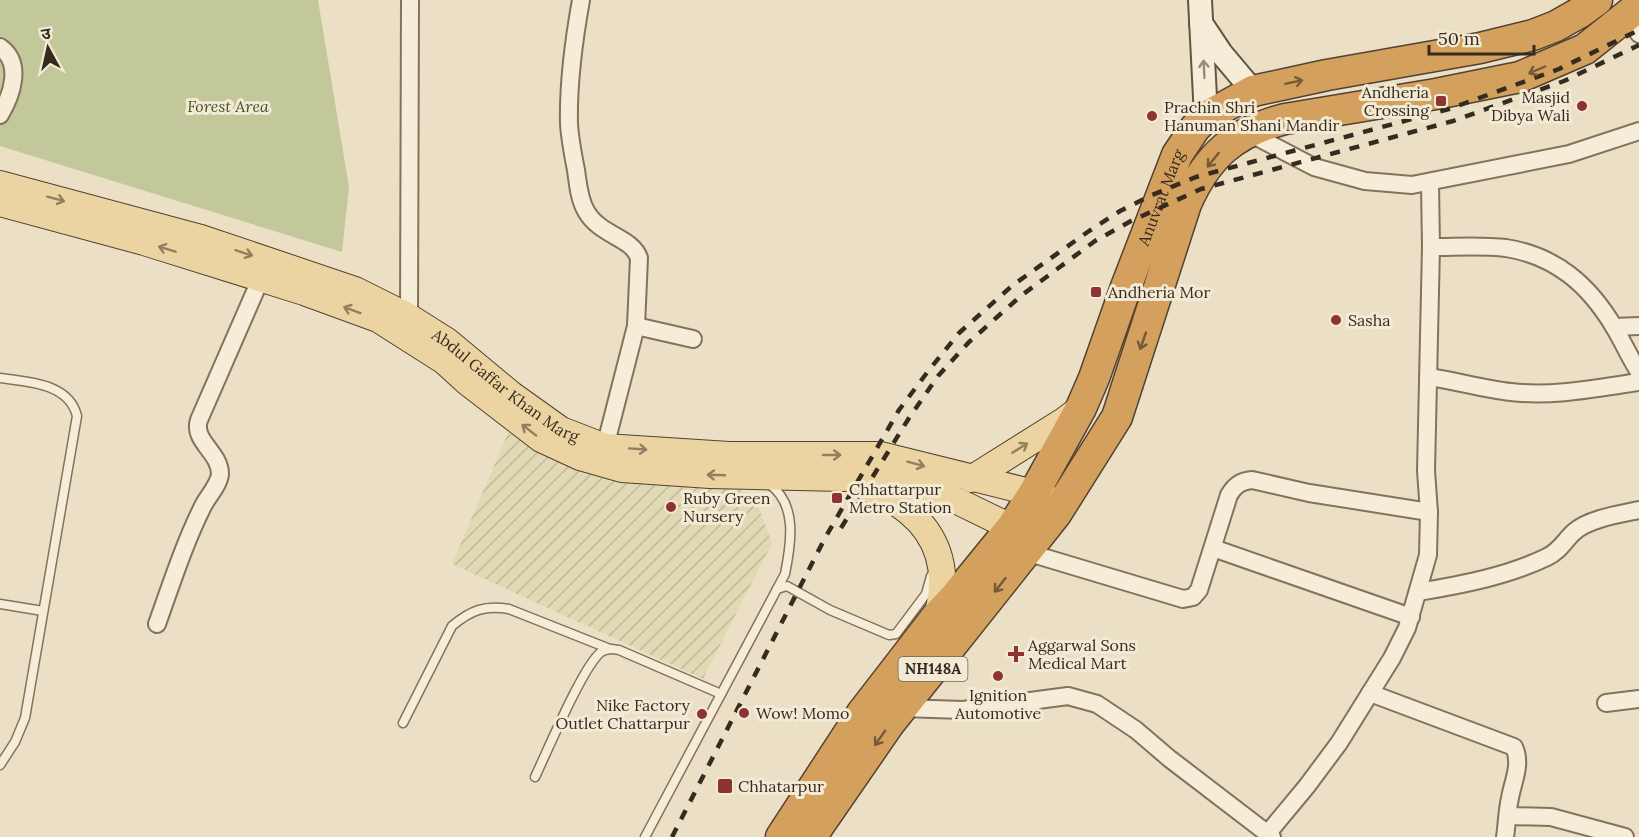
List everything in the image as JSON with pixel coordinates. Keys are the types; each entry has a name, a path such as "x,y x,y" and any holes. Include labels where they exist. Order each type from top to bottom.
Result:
{"highway":[{"name":"Anuvrat Marg","path":"1025,539 1034,493 1081,408 1094,378 1177,155 1188,137 1206,117 1253,91 1480,48 1533,35 1556,26 1597,0"},
{"name":"Anuvrat Marg","path":"1062,505 1117,417 1186,204 1215,155 1247,132 1266,123 1285,118 1476,87 1520,77 1585,49 1636,18"},
{"name":"NH148A","path":"781,837 862,713 937,616 955,597 1062,505"},
{"name":"NH148A","path":"811,837 1025,539"}],"main road":[{"name":"Abdul Gaffar Khan Marg","path":"0,184 201,238 355,290 409,317 447,341 512,395 561,430 605,447 729,455 881,455 970,479 1034,493 1062,505"},
{"name":"Abdul Gaffar Khan Marg","path":"0,203 144,242 304,291 378,319 444,361 467,382 541,439 580,457 622,469 711,475 843,478 870,476 951,498 1025,539"},
{"path":"970,479 1081,408"},
{"path":"843,478 879,492 902,505 930,535 943,575 943,589 937,616"}],"street":[{"path":"409,317 410,0"},
{"path":"581,0 569,125 576,175 585,209 592,220 602,230 637,251 640,269 636,326 605,447"},
{"path":"1200,11 1221,52 1253,91"},
{"path":"1200,11 1206,117"},
{"path":"0,47 10,57 13,76 10,92 0,115"},
{"path":"1247,132 1314,167 1365,181 1412,185 1569,154 1639,131"},
{"path":"902,708 963,710 1068,696 1097,704 1136,730 1233,809 1270,835 1339,743 1392,658 1411,617 1428,555 1429,512 1426,471 1430,377 1430,183"},
{"path":"1431,247 1486,246 1508,249 1567,271 1578,280 1614,327 1639,372"},
{"path":"157,624 203,506 220,476 219,465 198,435 197,426 261,278"},
{"path":"636,326 693,339"},
{"path":"1614,327 1639,326"},
{"path":"1430,377 1504,391 1538,393 1573,391 1639,382"},
{"path":"1025,539 1183,599 1193,597 1199,590 1229,495 1234,486 1244,481 1252,480 1310,493 1429,512"},
{"path":"1418,592 1470,581 1535,562 1557,552 1580,528 1610,516 1639,510"},
{"path":"1213,549 1411,617"},
{"path":"1370,693 1514,747 1518,755 1518,766 1505,837"},
{"path":"1606,703 1639,699"},
{"path":"1508,816 1551,817 1625,837"}],"lane":[{"path":"0,378 37,383 54,389 74,404 77,416 25,718 15,742 0,765"},
{"path":"645,837 784,574 789,554 790,521 787,506 777,489 760,477"},
{"path":"777,589 788,586 836,614 889,635 896,634 926,594 931,582 933,555 930,535"},
{"path":"0,604 43,611"},
{"path":"403,723 452,626 463,617 494,606 509,609 610,649 619,650 721,694"},
{"path":"536,777 587,670 602,652 610,649"}],"shaded area":[{"path":"508,433 572,461 734,485 757,503 772,543 703,679 452,564"}],"green space":[{"name":"Forest Area","path":"0,0 318,0 349,187 342,252 0,146"}],"railway":[{"path":"672,837 825,538 899,410 959,333 1013,285 1120,211 1196,177 1449,109 1559,69 1639,30"},
{"path":"841,528 909,418 938,376 969,342 1022,295 1095,241 1131,221 1201,189 1453,121 1564,81 1639,45"}],"place":[{"name":"Andheria Crossing","path":"1441,101"},
{"name":"Masjid Dibya Wali","path":"1582,106"},
{"name":"Prachin Shri Hanuman Shani Mandir","path":"1152,116"},
{"name":"Andheria Mor","path":"1096,292"},
{"name":"Sasha","path":"1336,320"},
{"name":"Chhattarpur Metro Station","path":"837,498"},
{"name":"Ruby Green Nursery","path":"671,507"},
{"name":"Aggarwal Sons Medical Mart","path":"1016,654"},
{"name":"Ignition Automotive","path":"998,676"},
{"name":"Wow! Momo","path":"744,713"},
{"name":"Nike Factory Outlet Chattarpur","path":"702,714"},
{"name":"Chhatarpur","path":"725,786"}]}
